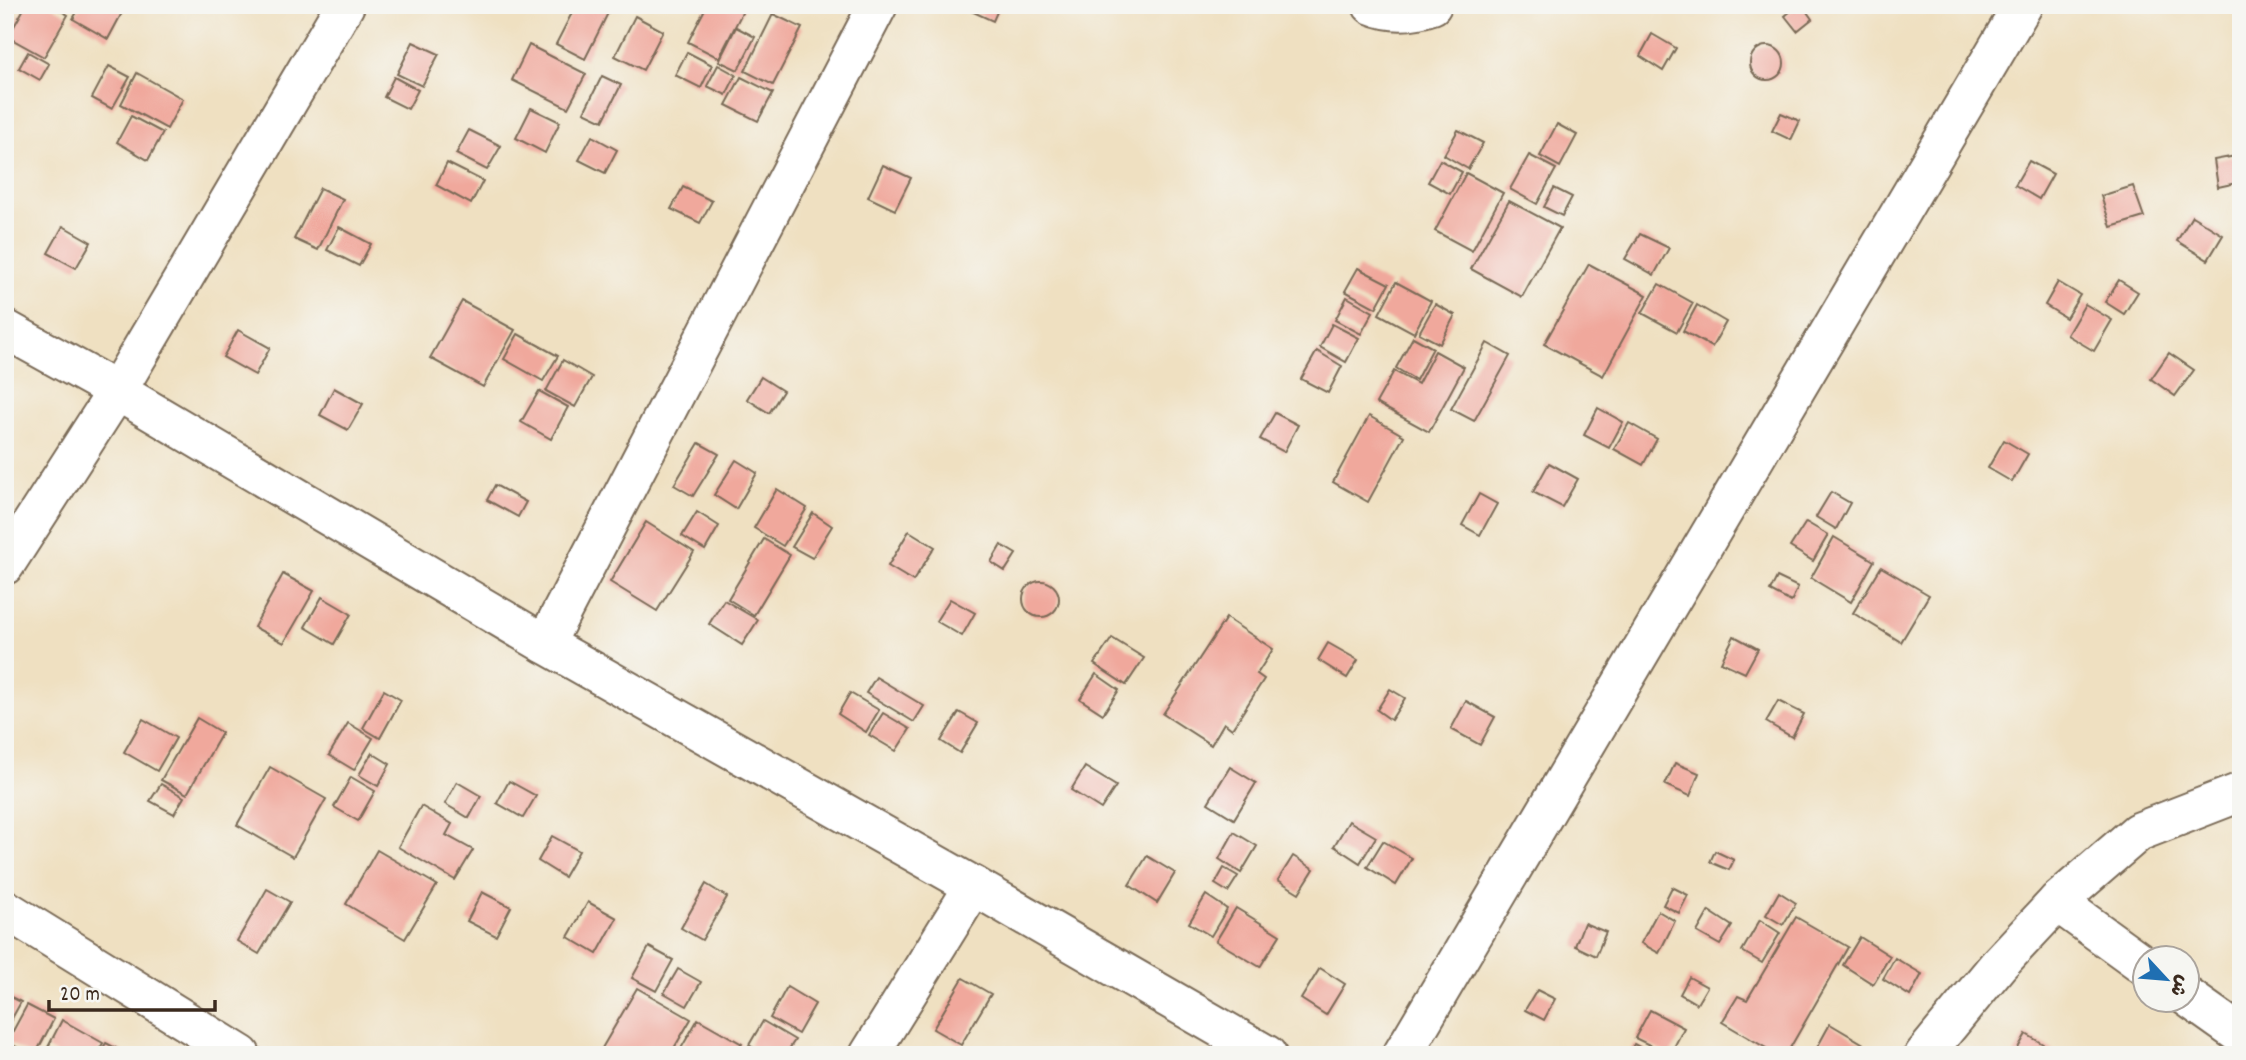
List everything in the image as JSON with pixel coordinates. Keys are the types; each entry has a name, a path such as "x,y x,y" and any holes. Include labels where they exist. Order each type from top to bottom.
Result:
{"street":[{"path":"5,565 117,391 345,5"},
{"path":"545,643 878,5"},
{"path":"1372,5 1395,11 1418,10 1432,5"},
{"path":"1402,1055 2023,5"},
{"path":"5,329 117,391 545,643 1267,1055"},
{"path":"1924,1055 1999,964 2057,902 2138,832 2241,792"},
{"path":"869,1055 974,886"},
{"path":"2057,902 2130,955"},
{"path":"5,909 241,1055"},
{"path":"2200,1006 2241,1035"}],"building":[{"path":"26,5 50,5 68,15 44,57 8,37"},
{"path":"81,5 114,5 123,11 108,39 73,19"},
{"path":"576,5 612,5 585,59 556,44"},
{"path":"707,5 746,5 719,58 688,42"},
{"path":"958,5 1000,5 993,21"},
{"path":"1798,5 1802,5 1812,19 1797,31 1785,16"},
{"path":"773,14 802,28 773,85 745,71"},
{"path":"635,16 663,31 643,70 615,56"},
{"path":"736,27 755,37 738,70 719,61"},
{"path":"1652,34 1676,48 1663,71 1640,56"},
{"path":"413,42 439,54 422,86 397,74"},
{"path":"529,45 586,74 568,108 512,80"},
{"path":"1767,46 1779,51 1784,63 1779,75 1767,80 1755,75 1750,63 1755,51"},
{"path":"28,52 49,64 40,80 19,68"},
{"path":"687,52 712,65 701,88 675,75"},
{"path":"718,65 736,75 726,95 707,86"},
{"path":"109,66 130,77 112,109 92,98"},
{"path":"137,73 183,99 167,129 121,104"},
{"path":"602,76 621,85 603,121 584,112"},
{"path":"394,77 418,90 408,109 384,97"},
{"path":"741,77 773,93 758,121 726,105"},
{"path":"531,108 560,122 545,153 516,138"},
{"path":"1781,113 1800,121 1791,140 1772,131"},
{"path":"131,116 163,133 148,160 117,142"},
{"path":"1557,124 1577,135 1560,167 1540,156"},
{"path":"469,130 501,146 487,170 456,154"},
{"path":"1458,130 1483,143 1468,169 1444,155"},
{"path":"592,136 617,150 605,173 579,160"},
{"path":"1529,155 1556,169 1537,204 1510,189"},
{"path":"2241,155 2241,182 2218,187 2214,160"},
{"path":"1440,160 1462,172 1450,194 1428,182"},
{"path":"2029,161 2053,174 2039,199 2015,185"},
{"path":"447,163 483,181 471,204 436,185"},
{"path":"883,165 911,178 895,210 868,197"},
{"path":"1466,173 1503,193 1472,251 1435,231"},
{"path":"2133,186 2144,217 2111,227 2101,196"},
{"path":"683,187 712,201 700,223 671,209"},
{"path":"320,188 343,199 318,250 294,239"},
{"path":"1554,188 1572,197 1562,216 1544,207"},
{"path":"1509,201 1560,228 1522,297 1471,269"},
{"path":"2192,216 2223,235 2208,260 2177,241"},
{"path":"63,226 91,242 76,268 48,253"},
{"path":"339,227 371,244 359,266 327,250"},
{"path":"1640,234 1669,248 1654,275 1625,259"},
{"path":"1589,264 1647,295 1603,376 1544,344"},
{"path":"1358,268 1389,284 1376,308 1345,291"},
{"path":"2119,280 2138,292 2124,314 2105,302"},
{"path":"1396,282 1431,301 1414,333 1379,314"},
{"path":"2058,282 2080,295 2066,318 2045,305"},
{"path":"1659,284 1693,303 1677,332 1642,313"},
{"path":"1347,297 1373,312 1361,334 1335,320"},
{"path":"462,301 515,330 483,387 430,358"},
{"path":"1435,304 1455,315 1440,344 1419,333"},
{"path":"2085,304 2112,320 2094,351 2067,335"},
{"path":"1697,305 1726,322 1712,347 1683,331"},
{"path":"1332,324 1359,338 1346,362 1320,347"},
{"path":"238,330 270,348 255,375 223,357"},
{"path":"518,334 558,356 543,381 504,359"},
{"path":"1413,337 1433,348 1416,380 1396,368"},
{"path":"1487,343 1510,356 1474,421 1451,409"},
{"path":"1317,351 1342,366 1328,393 1301,379"},
{"path":"1435,351 1464,367 1429,432 1376,403 1394,371 1418,384"},
{"path":"2169,353 2194,370 2175,396 2151,379"},
{"path":"563,360 592,377 575,407 546,391"},
{"path":"761,377 783,391 769,413 747,399"},
{"path":"334,388 363,404 348,430 320,415"},
{"path":"539,391 568,407 551,439 521,422"},
{"path":"1598,408 1623,422 1609,448 1584,435"},
{"path":"1275,413 1298,425 1284,452 1260,439"},
{"path":"1369,416 1404,436 1368,502 1333,482"},
{"path":"1629,423 1657,439 1643,465 1614,449"},
{"path":"2004,440 2028,454 2012,482 1988,468"},
{"path":"699,443 719,454 693,496 674,485"},
{"path":"736,460 757,473 736,509 714,495"},
{"path":"1549,463 1578,479 1562,507 1533,492"},
{"path":"495,485 526,502 518,517 487,500"},
{"path":"777,489 807,508 783,546 754,528"},
{"path":"1831,492 1850,503 1836,529 1816,517"},
{"path":"1479,494 1497,504 1480,535 1462,525"},
{"path":"697,512 719,526 705,550 682,536"},
{"path":"813,513 832,526 812,558 792,547"},
{"path":"646,522 694,552 657,611 610,582"},
{"path":"1806,522 1828,535 1813,561 1790,547"},
{"path":"909,531 935,547 913,581 888,566"},
{"path":"1834,537 1874,561 1851,602 1811,578"},
{"path":"764,539 790,555 754,615 728,599"},
{"path":"1001,545 1016,554 1005,571 991,562"},
{"path":"1881,567 1929,595 1901,642 1853,613"},
{"path":"283,574 314,591 284,643 254,627"},
{"path":"1777,577 1798,587 1791,602 1770,591"},
{"path":"1041,581 1054,586 1059,599 1054,612 1041,617 1028,612 1023,599 1028,586"},
{"path":"322,597 351,614 334,644 305,627"},
{"path":"950,599 975,613 962,636 936,621"},
{"path":"724,600 758,620 742,645 709,624"},
{"path":"1226,618 1273,649 1257,674 1264,679 1232,729 1224,723 1211,745 1163,714"},
{"path":"1734,636 1758,649 1745,673 1721,662"},
{"path":"1112,638 1144,658 1126,685 1094,664"},
{"path":"1328,643 1358,660 1347,678 1318,660"},
{"path":"1096,674 1119,690 1103,714 1080,699"},
{"path":"876,677 924,706 914,722 866,693"},
{"path":"1390,689 1405,698 1391,720 1377,710"},
{"path":"384,690 401,700 380,738 363,728"},
{"path":"850,693 879,710 866,732 838,714"},
{"path":"1466,701 1495,717 1480,745 1451,729"},
{"path":"1778,701 1804,714 1792,737 1766,722"},
{"path":"959,712 978,723 960,753 941,741"},
{"path":"883,713 910,729 896,751 869,735"},
{"path":"197,718 222,733 187,794 161,780"},
{"path":"143,719 176,738 157,771 124,752"},
{"path":"348,723 373,738 354,770 329,755"},
{"path":"372,753 390,764 378,786 359,775"},
{"path":"1675,763 1699,773 1690,796 1665,785"},
{"path":"270,767 326,799 293,857 237,825"},
{"path":"1085,767 1116,786 1101,809 1071,790"},
{"path":"1230,767 1256,783 1234,819 1208,803"},
{"path":"351,777 375,791 358,821 334,807"},
{"path":"509,781 536,796 523,818 497,803"},
{"path":"457,782 481,796 469,818 445,804"},
{"path":"161,784 184,797 174,814 150,801"},
{"path":"421,806 452,824 446,835 473,850 455,880 398,847"},
{"path":"1349,821 1376,837 1360,863 1334,846"},
{"path":"1234,832 1257,846 1241,873 1219,859"},
{"path":"552,836 579,851 564,877 538,861"},
{"path":"1383,841 1412,858 1396,885 1367,867"},
{"path":"377,850 437,885 405,939 346,904"},
{"path":"1715,851 1734,860 1729,870 1710,862"},
{"path":"1147,856 1175,873 1157,903 1129,885"},
{"path":"1293,856 1314,869 1299,893 1278,880"},
{"path":"1224,868 1238,876 1228,892 1215,884"},
{"path":"706,884 727,897 702,940 681,928"},
{"path":"1672,887 1688,895 1679,913 1663,905"},
{"path":"267,889 290,902 259,954 237,941"},
{"path":"482,892 511,907 496,936 467,921"},
{"path":"1779,892 1796,903 1783,925 1766,915"},
{"path":"1206,895 1227,909 1211,936 1189,923"},
{"path":"588,902 617,918 597,954 568,937"},
{"path":"1236,908 1280,935 1260,967 1216,941"},
{"path":"1658,911 1675,921 1659,953 1641,943"},
{"path":"1709,911 1732,926 1720,945 1697,932"},
{"path":"1796,917 1848,947 1786,1055 1778,1055 1722,1022 1738,996 1747,1000"},
{"path":"1760,920 1780,933 1762,963 1742,951"},
{"path":"1584,923 1606,932 1596,956 1575,946"},
{"path":"1860,937 1890,956 1873,984 1843,965"},
{"path":"649,947 673,960 656,991 632,978"},
{"path":"1895,958 1922,974 1910,996 1883,979"},
{"path":"1320,968 1345,984 1326,1015 1301,999"},
{"path":"678,969 701,982 687,1006 664,993"},
{"path":"1689,977 1707,987 1697,1004 1680,994"},
{"path":"963,978 991,994 961,1045 933,1029"},
{"path":"787,987 815,1004 798,1034 770,1018"},
{"path":"637,988 691,1019 670,1055 598,1055"},
{"path":"1537,990 1555,999 1544,1020 1525,1010"},
{"path":"5,994 21,1002 5,1031"},
{"path":"27,1005 54,1019 35,1055 7,1042"},
{"path":"1650,1010 1684,1028 1670,1055 1635,1038"},
{"path":"698,1019 742,1044 736,1055 683,1055 679,1052"},
{"path":"62,1020 103,1043 96,1055 58,1055 47,1049"},
{"path":"763,1021 795,1040 785,1055 765,1055 749,1045"},
{"path":"1830,1024 1872,1049 1869,1055 1813,1055"},
{"path":"2026,1034 2053,1050 2050,1055 2014,1055"},
{"path":"106,1043 129,1055 99,1055"},
{"path":"1634,1044 1654,1055 1628,1055"}]}
